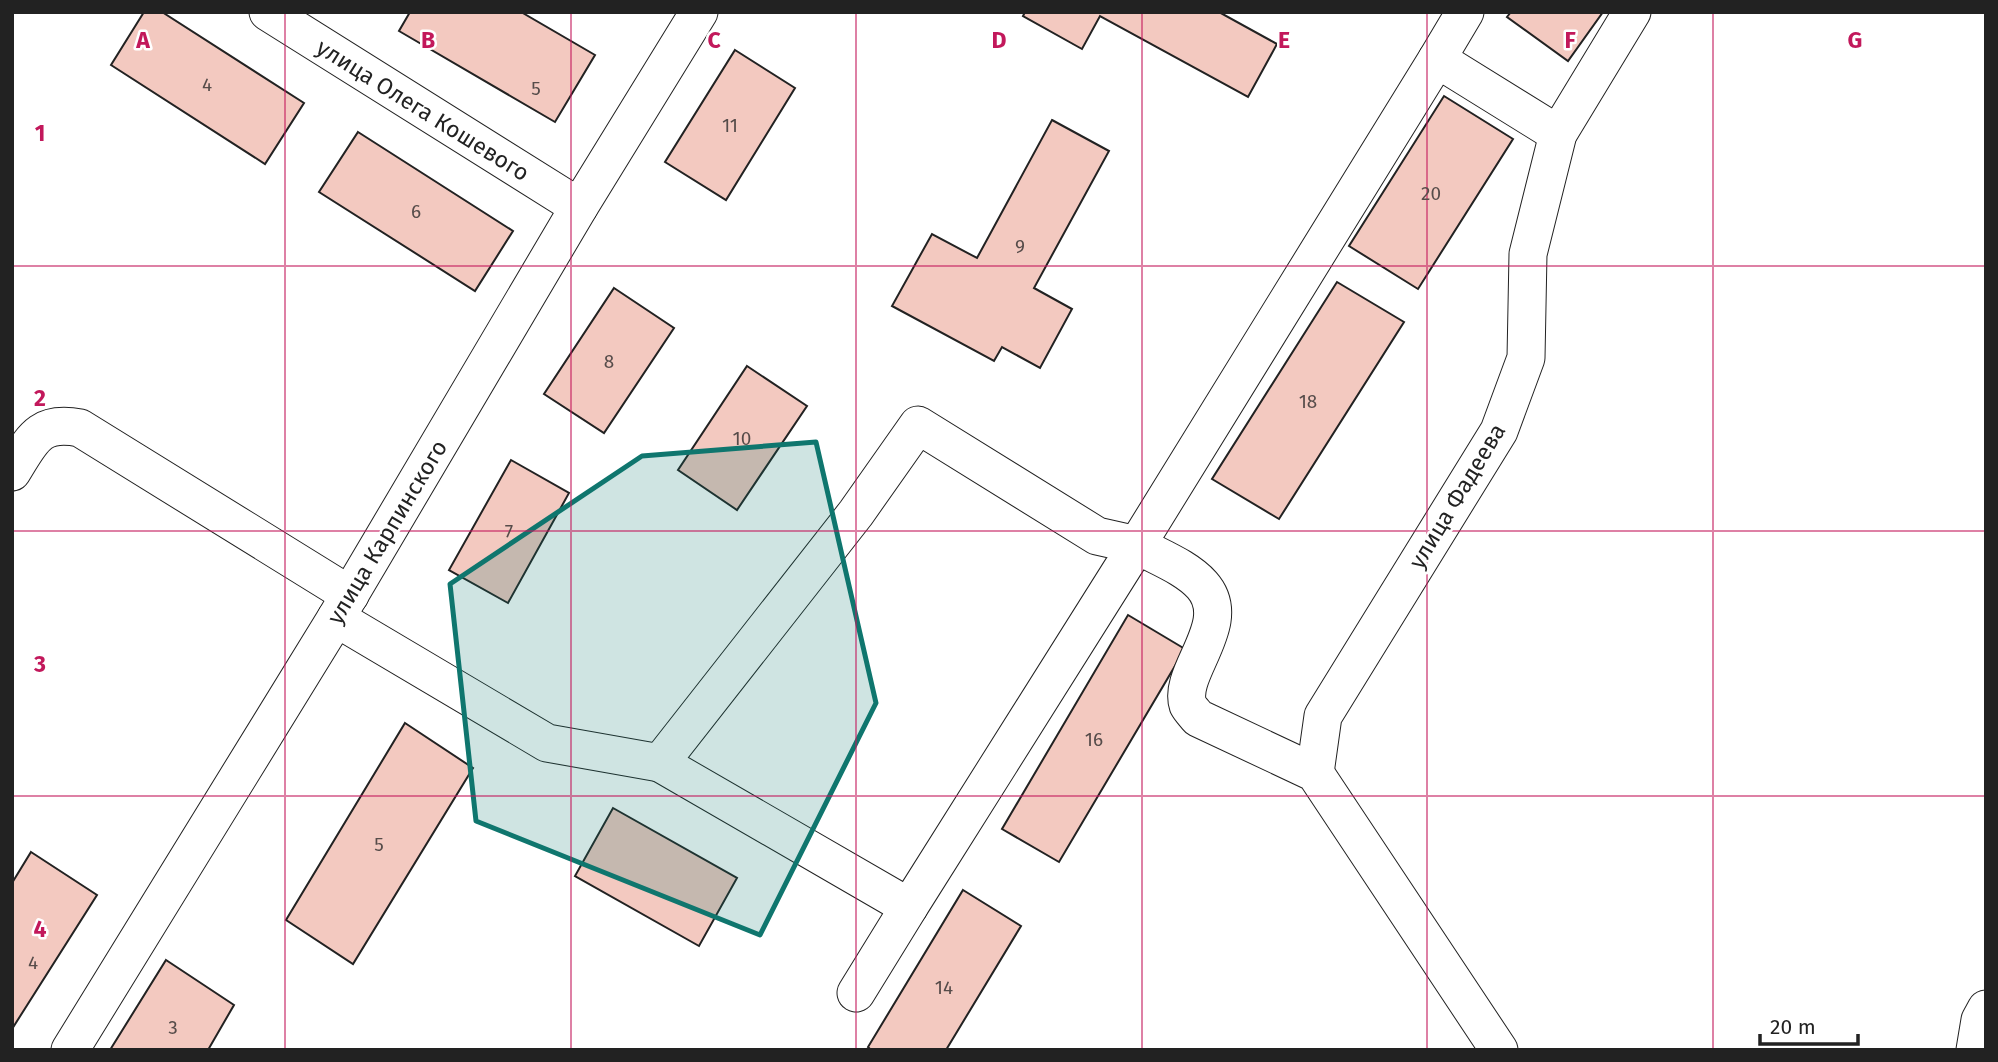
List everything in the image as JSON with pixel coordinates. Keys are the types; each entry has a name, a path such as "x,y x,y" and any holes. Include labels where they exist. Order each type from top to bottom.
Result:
{"street":[{"name":"улица Олега Кошевого","path":"268,12 579,207"},
{"name":"улица Карпинского","path":"70,1050 343,606 579,207 699,12"},
{"path":"856,993 1137,545 1465,12"},
{"name":"улица Фадеева","path":"1314,773 1323,716 1499,431 1526,358 1528,254 1558,134 1632,12"},
{"path":"1437,59 1558,134"},
{"path":"12,472 33,439 44,429 63,424 80,428 547,744 660,763 909,907"},
{"path":"660,763 856,513 918,425 1097,536 1137,545 1202,585 1211,601 1213,620 1188,688 1188,705 1198,718 1314,773 1500,1050"},
{"path":"1975,1050 1980,1020 1986,1009"}],"highlighted area":[{"path":"816,442 876,703 760,935 476,821 450,584 642,456"}],"building":[{"path":"144,12 162,12 304,103 265,164 111,65"},
{"path":"410,12 521,12 595,55 555,122 399,31"},
{"path":"1025,12 1219,12 1277,44 1248,97 1100,16 1082,49 1023,16"},
{"path":"1511,12 1603,12 1568,61 1507,17"},
{"path":"735,50 795,88 726,200 665,162"},
{"path":"1444,96 1513,139 1418,289 1349,246"},
{"path":"1052,120 1109,151 1034,288 1072,309 1040,368 1002,347 994,361 892,306 932,234 977,258"},
{"path":"358,132 513,231 475,291 319,192"},
{"path":"1337,282 1404,322 1279,519 1212,479"},
{"path":"614,288 674,328 604,433 544,394"},
{"path":"747,366 807,406 737,510 678,470"},
{"path":"511,460 569,493 508,603 449,570"},
{"path":"1128,615 1185,649 1059,862 1002,829"},
{"path":"405,723 473,768 353,964 286,920"},
{"path":"613,808 737,878 699,946 575,876"},
{"path":"31,852 97,895 12,1029 12,883"},
{"path":"963,890 1021,926 946,1050 871,1050 868,1047"},
{"path":"166,960 234,1005 208,1050 110,1050"}]}
